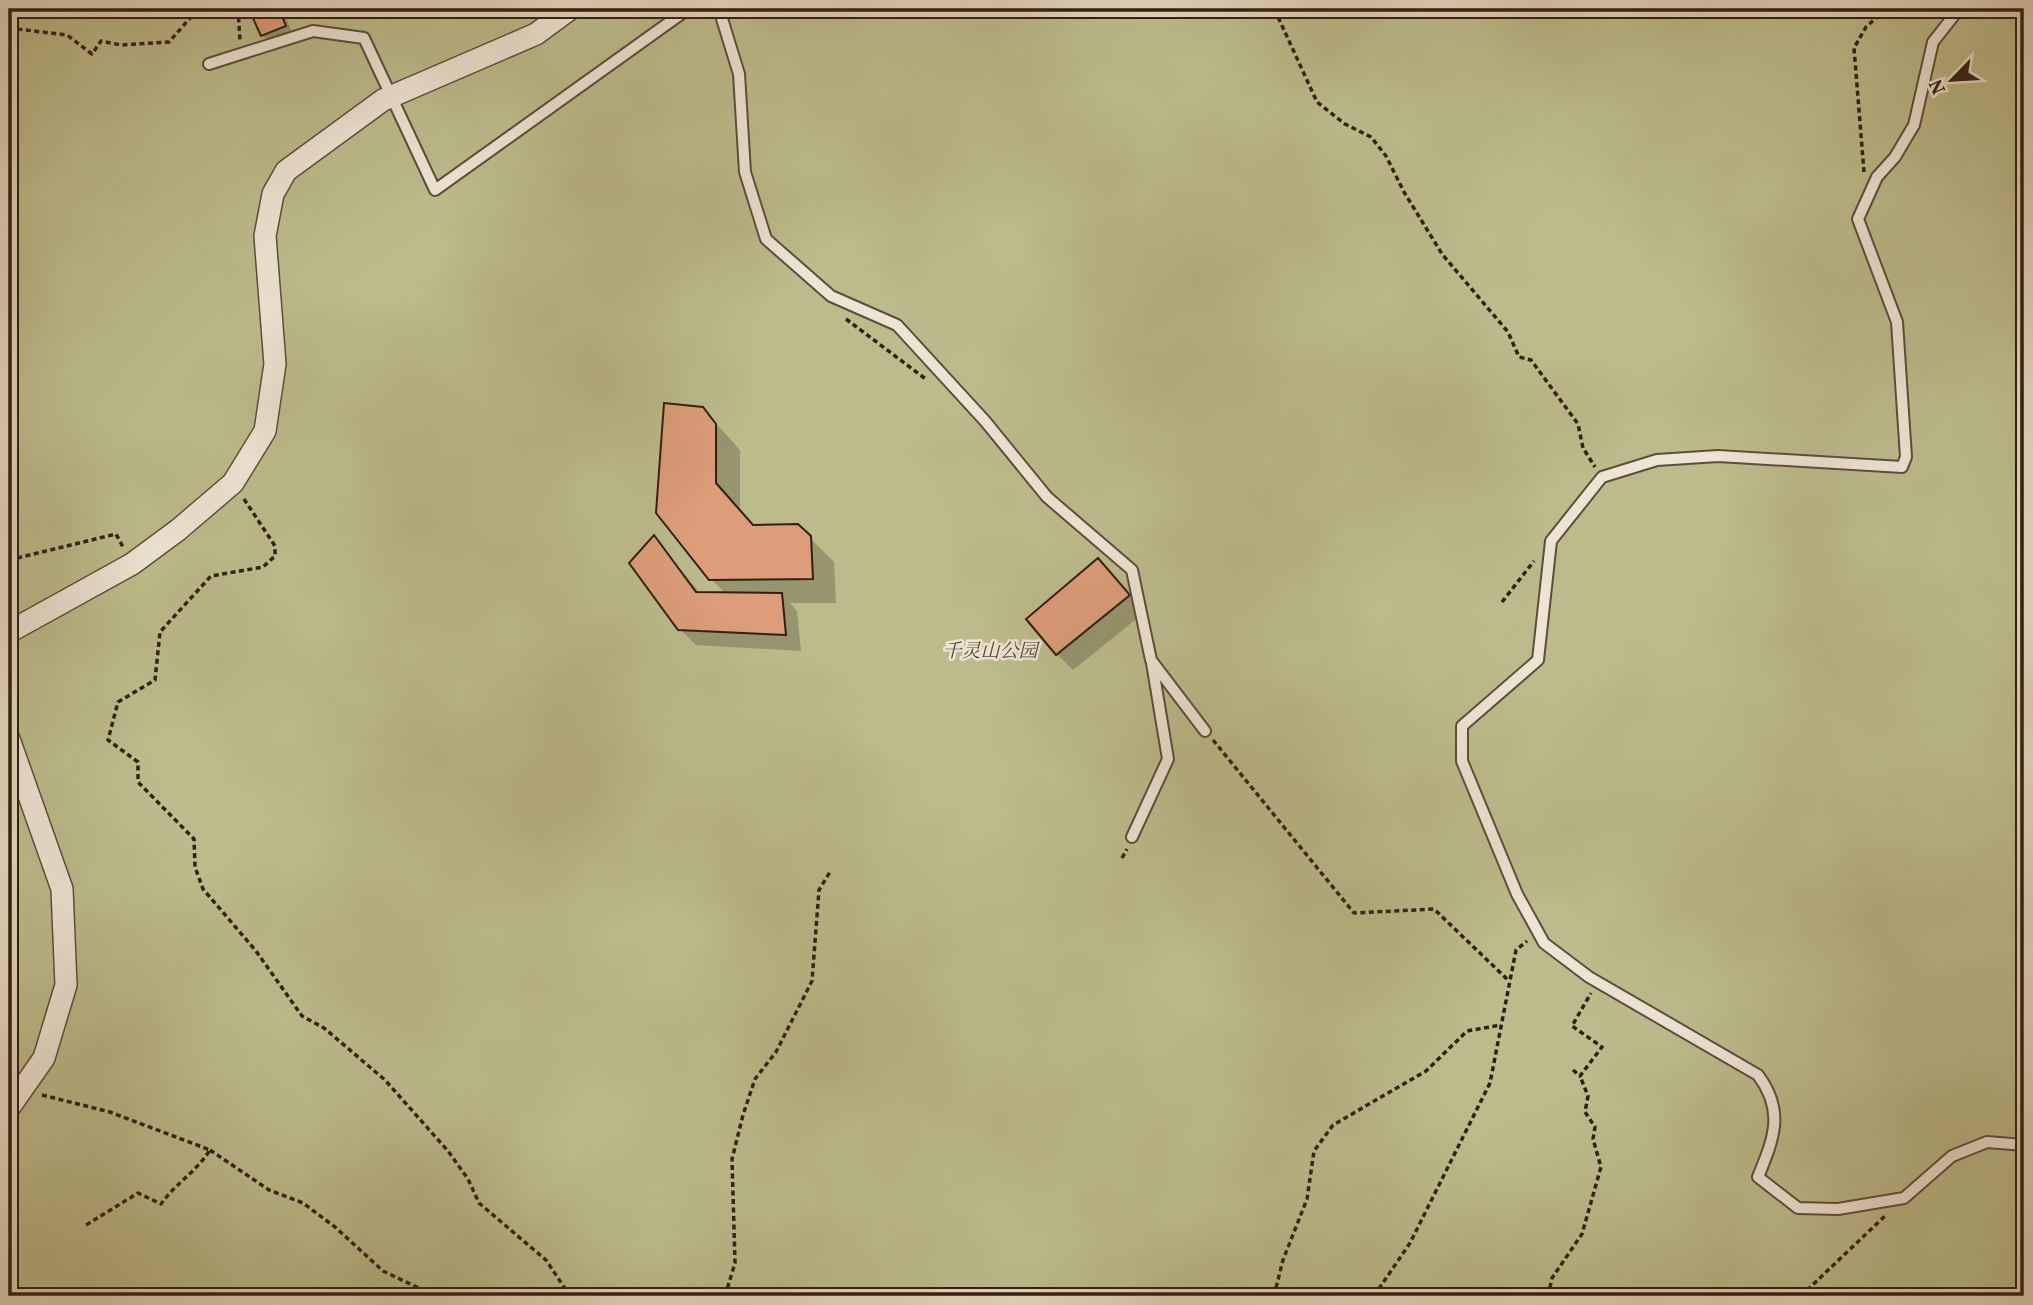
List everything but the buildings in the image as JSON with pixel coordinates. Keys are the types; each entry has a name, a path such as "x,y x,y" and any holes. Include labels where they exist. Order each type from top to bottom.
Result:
{"street":[{"path":"9,632 132,564 233,483 265,431 275,364 265,236 273,194 286,171 393,95 536,34 570,9"},
{"path":"9,739 62,889 66,985 44,1058 14,1100"}],"lane":[{"path":"209,64 313,31 364,38 393,95 435,190 688,9"},
{"path":"719,9 739,74 745,172 765,239 831,296 897,325 985,421 1048,497 1132,570 1168,759 1132,837"},
{"path":"1959,9 1933,42 1913,125 1895,157 1877,177 1858,219 1898,322 1906,457 1902,467 1718,456 1657,460 1602,477 1551,541 1538,660 1462,726 1462,761 1517,894 1545,943 1598,982 1758,1075 1771,1093 1776,1117 1769,1150 1758,1177 1798,1208 1838,1209 1904,1198 1952,1156 1987,1142 2024,1145"},
{"path":"1151,660 1206,731"}],"path":[{"path":"9,28 67,35 92,54 101,41 121,44 169,41 198,9"},
{"path":"238,9 238,37 243,53"},
{"path":"1279,9 1278,17 1317,102 1345,124 1371,137 1386,156 1404,192 1442,254 1508,332 1519,357 1531,360 1578,424 1583,448 1602,477"},
{"path":"1867,198 1854,48 1866,27 1886,9"},
{"path":"831,296 832,309 937,388"},
{"path":"233,483 275,545 275,556 263,567 211,576 160,632 155,680 118,702 108,740 138,762 138,782 194,839 195,867 204,889 256,950 302,1016 324,1028 385,1080 448,1151 468,1179 480,1203 546,1260 570,1296"},
{"path":"9,560 116,534 132,564"},
{"path":"1502,602 1551,541"},
{"path":"1206,731 1354,913 1434,909 1509,981"},
{"path":"724,1296 735,1263 732,1159 737,1137 755,1079 776,1052 812,981 819,890 830,872"},
{"path":"1374,1296 1410,1243 1490,1083 1516,950 1539,933"},
{"path":"1580,1076 1602,1047 1572,1026 1598,982"},
{"path":"1274,1296 1283,1259 1307,1199 1314,1151 1333,1125 1426,1071 1467,1031 1501,1025"},
{"path":"1548,1296 1552,1278 1582,1234 1601,1167 1592,1139 1595,1127 1585,1112 1588,1096 1580,1076 1573,1070"},
{"path":"14,1100 110,1112 211,1150 269,1190 303,1203 335,1227 383,1271 425,1290 428,1296"},
{"path":"86,1225 138,1193 161,1204 169,1192 198,1170 211,1150"},
{"path":"1801,1296 1904,1198"}],"green space":[{"name":"千灵山公园","path":"9,9 2024,9 2024,1296 9,1296"}]}
